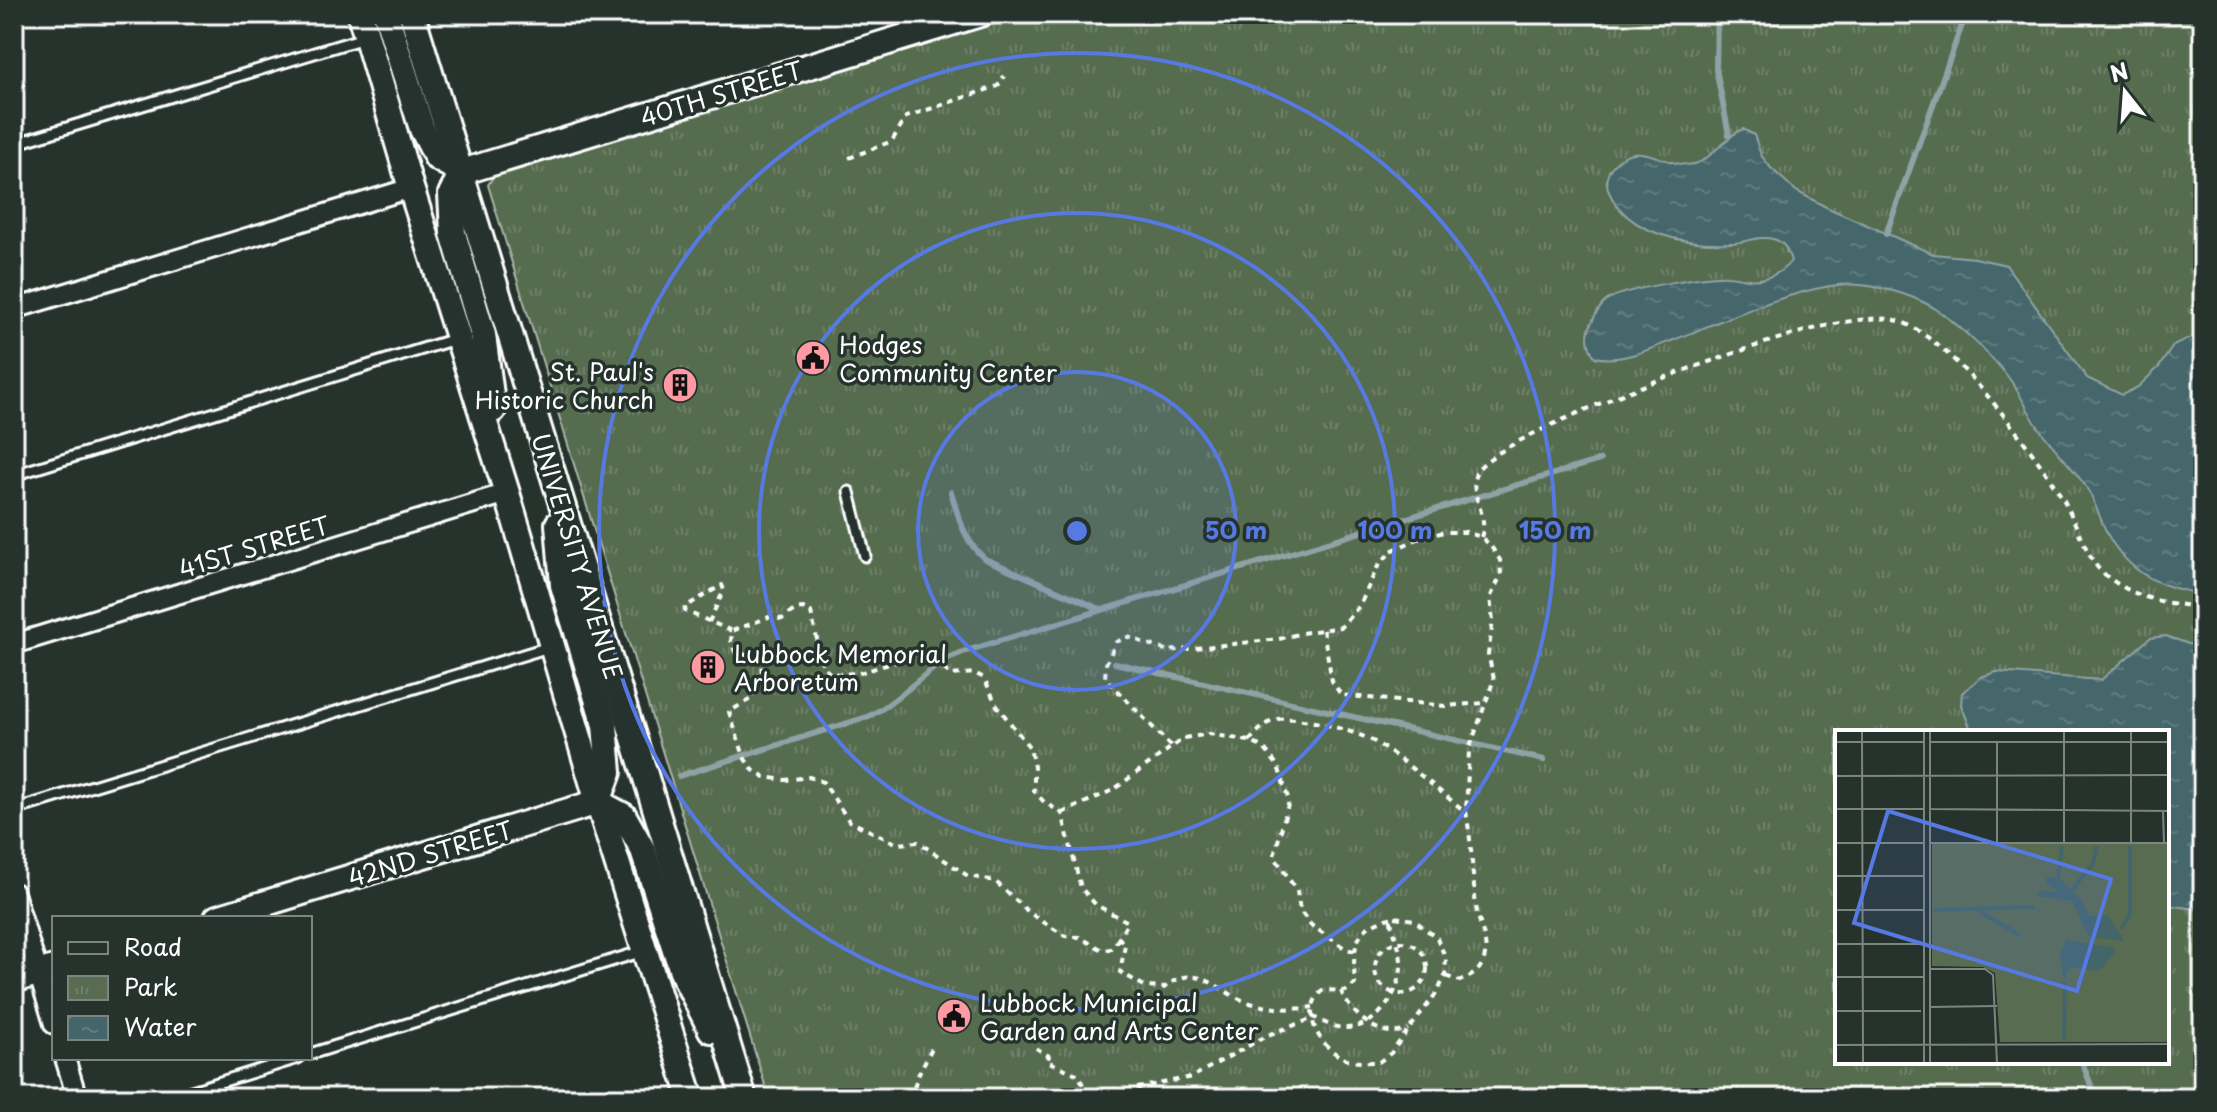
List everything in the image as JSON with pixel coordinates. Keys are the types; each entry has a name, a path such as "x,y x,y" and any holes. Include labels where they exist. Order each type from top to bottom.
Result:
{"main road":[{"path":"386,14 422,129 437,158 462,172 451,194 453,233 483,335 505,486"},
{"name":"40TH STREET","path":"462,172 980,14"},
{"name":"UNIVERSITY AVENUE","path":"417,15 554,478 743,1094"},
{"name":"UNIVERSITY AVENUE","path":"363,26 691,1098"},
{"path":"554,478 563,585 605,725 609,772 598,802 624,816 643,850 683,974 743,1094"},
{"name":"42ND STREET","path":"224,916 598,802"},
{"path":"14,980 46,970"}],"street":[{"path":"14,309 411,188"},
{"name":"41ST STREET","path":"14,644 505,486"},
{"path":"14,893 46,970 52,1010"},
{"path":"66,1060 77,1098"}],"lane":[{"path":"14,144 363,26"},
{"path":"14,475 458,338"},
{"path":"849,492 865,556"},
{"path":"14,810 552,646"},
{"path":"312,1053 645,951"},
{"path":"169,1098 292,1060"}],"path":[{"path":"849,158 892,141 906,117 998,86 1004,76"},
{"path":"1481,537 1484,518 1476,493 1475,476 1481,463 1521,440 1679,372 1762,344 1857,320 1892,319 1919,331 1945,350 1998,409 2063,498 2100,571 2135,596 2203,607"},
{"path":"1171,746 1105,678 1106,664 1116,642 1128,637 1168,651 1279,639 1341,627 1360,605 1377,568 1391,551 1420,538 1444,532 1466,532 1481,537 1500,560 1501,575 1490,598 1493,621 1488,654 1494,679 1469,750 1466,812 1471,835 1476,910 1486,951 1482,965 1472,976 1460,981 1445,976"},
{"path":"709,622 724,590 722,585 685,607 685,611 709,622 732,631 769,617 782,619 803,608 811,612 823,667 831,674 859,673 930,652 941,667 952,675 974,673 984,678 997,706 1030,748 1034,791 1044,802 1062,813 1081,888 1096,905 1128,922 1111,949 1103,950 1079,937 1065,936 1028,912 995,881 968,876 918,842 898,844 849,821 823,782 809,777 785,780 765,777 753,770 745,759 729,712 752,698 762,671 761,665 750,656 735,652 731,641 732,631"},
{"path":"1323,630 1332,681 1341,695 1445,706 1484,703"},
{"path":"1249,741 1263,725 1279,719 1351,732 1372,740 1466,812"},
{"path":"1062,813 1113,790 1184,738 1210,734 1249,741 1264,748 1278,766 1289,801 1274,856 1297,891 1300,911 1311,925 1346,949 1355,951"},
{"path":"1115,1098 1138,1088 1192,1077 1268,1035 1311,1018 1330,1026 1349,1028 1377,1017 1394,993 1401,968 1390,918"},
{"path":"1377,920 1414,920 1437,938 1446,959 1445,976 1438,991 1391,1053 1379,1062 1346,1059 1327,1046 1316,1032 1311,1018 1315,997 1323,990 1346,991 1355,984 1355,951 1361,935 1377,920"},
{"path":"1119,938 1125,945 1120,972 1146,987 1164,988 1174,980 1199,976 1213,981 1225,993 1248,1002 1290,1010 1313,1007"},
{"path":"1396,942 1413,945 1425,957 1427,965 1419,987 1404,994 1394,993 1381,984 1375,968 1381,951 1396,942"},
{"path":"1341,991 1347,1004 1366,1022 1390,1031 1409,1029"},
{"path":"910,1098 934,1044"},
{"path":"1036,1048 1049,1056 1047,1061 1079,1075 1088,1098"}],"green space":[{"path":"1027,14 2203,14 2203,1098 769,1098 488,185 493,177"}],"water":[{"path":"1743,129 1754,135 1761,155 1771,168 1796,191 1826,207 1933,254 2006,265 2087,378 2122,395 2138,387 2159,367 2173,346 2203,332 2203,594 2163,584 2130,564 2108,535 2086,487 2041,431 2006,375 1960,328 1915,298 1866,286 1831,286 1771,302 1633,355 1595,357 1588,340 1589,331 1600,308 1611,298 1704,277 1760,279 1776,274 1791,261 1783,245 1773,239 1714,243 1661,235 1630,219 1609,192 1609,172 1614,164 1631,153 1648,154 1685,165 1694,164"},
{"path":"2166,636 2203,649 2203,910 2169,905 2169,730 1971,730 1961,705 1962,693 1981,677 1996,672 2101,680 2150,638"}],"waterway":[{"path":"1717,14 1716,69 1729,135"},
{"path":"1886,234 1966,14"},
{"path":"679,776 867,717 892,702 937,666 963,652 1600,460"},
{"path":"951,492 967,537 985,559 1102,610"},
{"path":"1115,663 1544,760"},
{"path":"2083,1064 2096,1098"}],"place":[{"name":"Hodges Community Center","path":"813,358"},
{"name":"St. Paul's Historic Church","path":"680,385"},
{"name":"Lubbock Memorial Arboretum","path":"708,667"},
{"name":"Lubbock Municipal Garden and Arts Center","path":"954,1016"}]}
